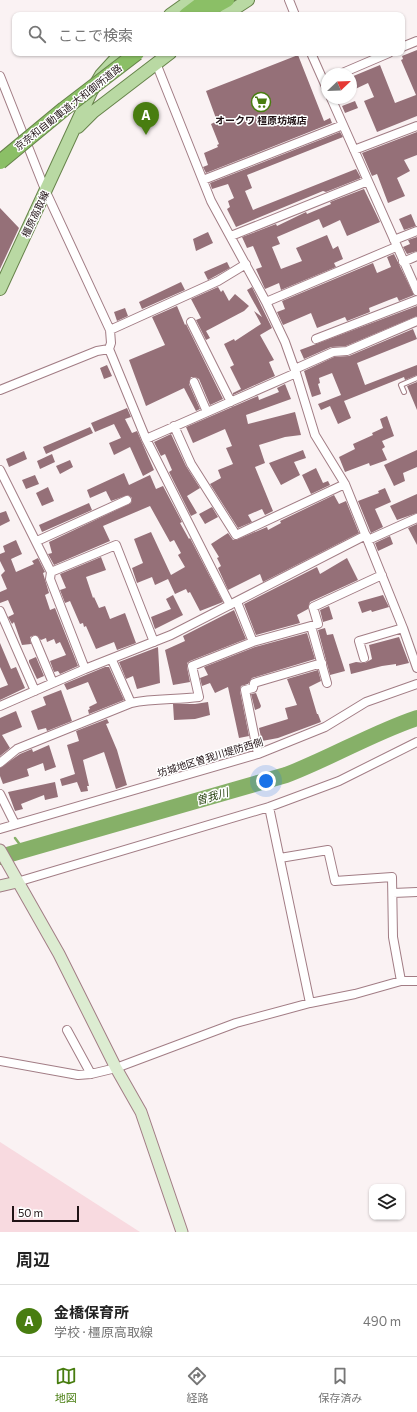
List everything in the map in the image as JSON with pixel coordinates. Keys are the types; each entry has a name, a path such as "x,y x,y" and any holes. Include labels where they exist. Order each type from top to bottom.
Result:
{"highway":[{"path":"190,12 206,0"},
{"path":"205,12 227,0"},
{"name":"京奈和自動車道;大和御所道路","path":"0,162 69,105 132,56"}],"main road":[{"path":"174,12 191,0"},
{"path":"230,12 248,0"},
{"name":"橿原高取線","path":"0,289 46,192 68,139 101,75 118,56"},
{"name":"橿原高取線","path":"68,139 93,112 166,56"}],"street":[{"path":"289,0 294,12"},
{"path":"405,46 417,42"},
{"path":"313,56 321,72"},
{"path":"354,68 382,56"},
{"path":"156,63 211,201 266,302 285,342 296,371 315,435 345,484 403,628 417,668"},
{"path":"0,76 46,192 110,330 110,349 146,438 234,603 253,642"},
{"path":"334,104 417,291"},
{"path":"203,180 343,125"},
{"path":"354,150 417,126"},
{"path":"231,236 368,181"},
{"path":"266,302 395,244 417,231"},
{"path":"403,262 417,256"},
{"path":"110,330 218,281 246,264"},
{"path":"316,339 417,300"},
{"path":"146,438 230,402 334,352 347,351 417,321"},
{"path":"191,322 230,402"},
{"path":"0,390 97,351 110,349"},
{"path":"194,382 208,412"},
{"path":"174,426 191,464 236,535 345,484"},
{"path":"0,470 37,541 51,572 50,579 85,670"},
{"path":"37,541 127,500"},
{"path":"0,706 154,642 234,603 272,582 367,538 417,518"},
{"path":"51,572 116,546 154,642"},
{"path":"0,763 17,749 132,703 148,700 199,698 192,666 253,642 318,624 313,607 382,575"},
{"path":"0,610 35,691"},
{"path":"311,626 327,683"},
{"path":"364,658 359,641 403,628"},
{"path":"35,640 53,683"},
{"path":"112,660 132,703"},
{"path":"258,754 245,690 253,688 254,683 322,663"},
{"name":"坊城地区曽我川堤防西側","path":"0,829 258,754 325,727 366,702 417,684"},
{"path":"0,886 15,879 269,807 340,781 417,742"},
{"path":"0,794 15,824"},
{"path":"269,807 310,1003"},
{"path":"0,850 15,879 59,954 116,1068 141,1112 182,1232"},
{"path":"280,858 328,850 335,881 392,877 393,937 400,981"},
{"path":"393,893 417,892"},
{"path":"0,1061 78,1075 91,1074 116,1068 236,1023 310,1003 355,994 400,981 417,981"},
{"path":"66,1030 91,1074"}],"lane":[{"path":"404,392 401,385 417,378"}],"shaded area":[{"path":"0,1142 140,1232 0,1232"}],"building":[{"path":"417,50 417,116 377,132 364,101 374,97 368,83 357,88 357,75 380,65 395,103 416,95 401,60 403,59 402,56"},
{"path":"298,56 324,121 330,118 332,123 206,173 203,167 208,165 204,153 218,147 217,145 219,144 211,124 217,121 206,91"},
{"path":"347,104 356,104 358,108 345,113 342,106"},
{"path":"340,132 343,137 247,175 252,188 245,191 253,210 356,169 361,178 326,192 323,191 236,227 227,209 230,207 228,201 234,198 228,184 212,189 210,183"},
{"path":"417,132 417,155 404,160 410,171 397,178 405,196 388,203 377,174 372,176 362,153"},
{"path":"364,189 380,222 347,236 340,220 323,228 319,219 277,237 280,244 272,247 281,269 302,261 296,248 327,235 333,249 338,246 343,259 334,263 336,267 281,290 279,283 265,289 256,269 262,267 253,246 247,248 242,237 276,224 277,226 306,212 307,214 331,204 330,202"},
{"path":"0,208 19,228 0,269"},
{"path":"411,214 416,226 404,230 399,219"},
{"path":"208,232 213,243 196,251 193,239"},
{"path":"417,237 417,251 407,254 403,247 410,244 408,240"},
{"path":"394,254 414,295 399,301 397,297 369,308 370,312 347,321 345,317 317,328 311,313 283,325 277,312 285,309 282,301 373,263 377,273 391,267 387,257"},
{"path":"227,262 230,268 208,280 204,272"},
{"path":"181,282 185,290 142,309 139,302"},
{"path":"218,287 221,292 223,290 229,301 235,294 249,306 244,311 206,331 210,338 206,340 196,320 201,318 191,299"},
{"path":"252,287 272,328 260,335 274,360 269,362 275,376 233,395 233,393 241,389 230,367 234,365 224,344 234,339 235,341 261,324 254,311 262,317 247,290"},
{"path":"177,306 185,325 186,324 223,399 210,405 199,379 191,377 189,384 200,409 196,411 184,388 146,406 129,360 165,345 152,317"},
{"path":"417,306 417,316 346,346 331,347 304,359 300,350"},
{"path":"125,308 128,316 117,321 114,312"},
{"path":"413,329 417,339 357,363 365,385 417,365 417,375 405,380 404,377 344,401 351,418 338,424 330,406 321,410 318,404 341,395 332,373 319,378 320,383 318,384 321,394 312,397 304,371 334,357 349,356"},
{"path":"107,365 112,376 104,379 100,368"},
{"path":"417,382 417,410 407,386"},
{"path":"285,384 291,399 246,415 248,424 295,412 301,435 285,437 259,445 265,463 255,467 273,511 265,515 262,509 248,515 252,522 238,528 210,484 221,478 218,470 233,464 226,448 232,446 225,429 193,443 186,427 258,396 259,400 279,392 277,388"},
{"path":"127,408 131,417 125,419 132,433 137,431 154,470 143,476 130,447 114,455 109,443 121,438 114,424 95,432 91,423"},
{"path":"387,416 394,436 382,441 385,447 382,449 387,460 370,466 369,463 345,472 339,457 355,449 353,444 373,435 372,433 383,428 380,419"},
{"path":"90,427 93,433 46,454 43,447"},
{"path":"171,434 186,466 200,488 187,496 197,513 191,516 169,472 172,470 165,454 161,456 154,442"},
{"path":"303,450 306,458 294,462 300,475 281,485 269,463"},
{"path":"417,450 417,467 403,473 405,481 394,486 384,465"},
{"path":"24,451 27,459 9,467 6,459"},
{"path":"52,454 55,462 40,469 37,461"},
{"path":"70,460 73,467 60,474 56,466"},
{"path":"316,468 323,483 328,481 330,485 311,494 302,475"},
{"path":"124,473 129,485 150,475 156,489 163,486 182,522 180,523 189,539 190,538 223,602 200,611 190,592 188,593 186,589 175,594 168,579 155,585 152,577 137,583 132,568 143,563 134,539 151,532 171,575 185,567 178,555 181,553 174,540 170,542 150,506 103,526 110,541 54,565 48,554 52,553 49,542 131,503 132,498 128,495 111,501 106,491 90,498 87,490"},
{"path":"35,475 39,484 26,489 22,480"},
{"path":"48,487 54,501 42,506 36,493"},
{"path":"385,488 391,502 375,509 383,527 371,533 358,501 379,493 378,491"},
{"path":"417,494 417,513 397,520 390,506"},
{"path":"334,495 339,504 346,501 359,533 263,582 260,574 228,590 218,568 221,566 217,558 219,557 211,544 228,533 233,540 236,540 267,527 268,530 281,523 280,521"},
{"path":"89,503 92,510 42,532 39,525"},
{"path":"212,507 218,517 205,524 199,514"},
{"path":"6,511 10,521 0,526 0,513"},
{"path":"417,524 417,545 408,528"},
{"path":"390,536 393,544 378,551 375,543"},
{"path":"16,540 22,554 11,559 16,572 34,564 32,561 38,558 45,572 43,573 49,593 45,595 50,610 55,608 78,666 60,674 58,671 54,672 50,661 66,655 60,642 56,644 54,639 47,642 46,638 41,640 35,635 30,637 31,644 22,645 14,622 12,624 8,617 14,614 8,600 0,603 0,592 7,589 1,575 5,571 0,561 0,554 5,552 3,546"},
{"path":"101,557 106,570 86,577 93,598 94,597 99,608 105,606 110,619 125,613 136,643 117,650 114,642 96,649 86,626 84,627 83,623 80,624 70,601 65,603 60,590 66,588 60,574"},
{"path":"347,558 358,580 310,602 308,609 297,615 300,623 256,635 244,604 317,567 320,574"},
{"path":"173,595 183,615 155,629 151,617 171,609 166,599"},
{"path":"383,595 389,607 362,613 358,602"},
{"path":"329,606 333,619 323,622 320,610"},
{"path":"234,610 246,639 190,661 187,663 187,667 190,682 173,685 165,650 185,641 183,636"},
{"path":"325,628 327,635 333,634 345,671 330,675 318,630"},
{"path":"307,633 315,659 252,678 248,684 241,686 240,691 249,736 239,738 228,687 215,693 210,683 202,686 200,678 208,675 204,667 255,647"},
{"path":"399,637 409,663 396,666 396,664 382,666 351,674 349,664 356,662 365,663 372,659 369,645"},
{"path":"0,643 11,669 16,667 25,688 0,700 0,688 8,685 0,667"},
{"path":"158,647 160,683 137,689 133,676 126,679 119,662"},
{"path":"36,657 44,676 37,679 29,662 29,660"},
{"path":"105,667 109,667 124,700 89,714 89,707 97,703 88,682 67,690 64,684"},
{"path":"318,670 321,681 309,687 321,722 278,738 262,741 259,728 288,719 285,708 297,705 287,679"},
{"path":"61,690 72,721 47,731 46,728 38,730 31,711 46,705 43,697"},
{"path":"256,693 261,706 255,710 251,694"},
{"path":"208,702 210,715 195,719 174,720 173,704 195,704"},
{"path":"16,711 22,727 2,735 10,748 0,756 0,718"},
{"path":"107,719 109,723 106,724 117,750 127,785 116,789 104,752 83,760 89,786 87,786 88,791 81,792 77,782 62,786 60,779 75,774 67,745 79,741 76,731"},
{"path":"49,745 56,767 45,771 43,763 27,769 29,776 3,784 0,776 0,768 20,754 32,749 33,752"},
{"path":"55,782 58,797 45,800 44,795 21,804 23,809 15,811 8,792"}],"waterway":[{"name":"曽我川","path":"0,857 286,775 400,724 417,718"},
{"path":"15,838 24,850"}],"place":[{"name":"オークワ 橿原坊城店","path":"261,102"},
{"name":"金橋保育所","path":"146,135"}]}
